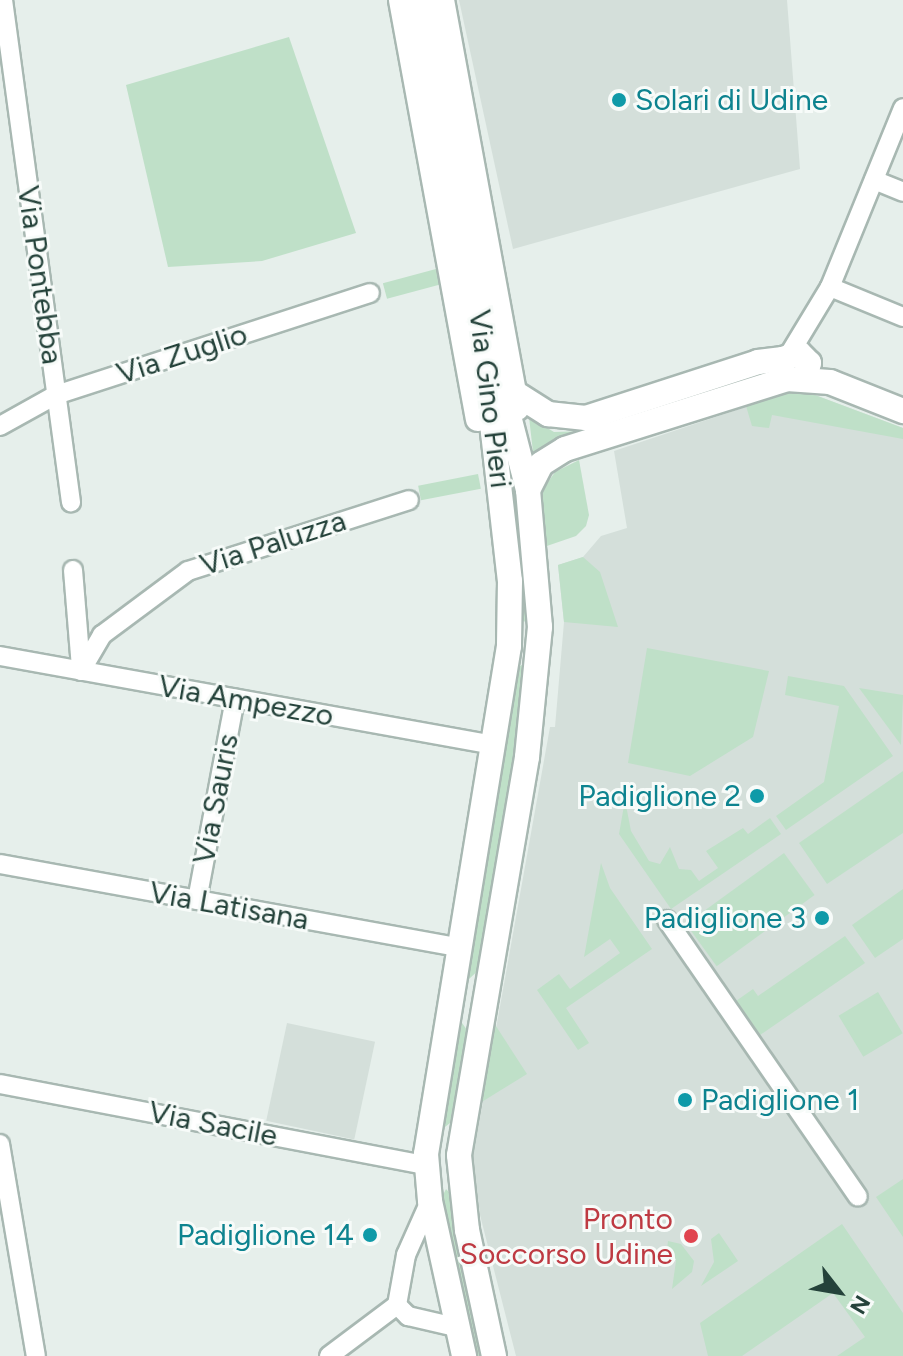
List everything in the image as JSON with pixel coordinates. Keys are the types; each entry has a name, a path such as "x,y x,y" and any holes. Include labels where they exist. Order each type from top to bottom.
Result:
{"main road":[{"path":"401,0 485,457 504,503"},
{"path":"424,0 477,292"},
{"path":"442,0 507,386 548,414 577,419 686,399"},
{"name":"Via Gino Pieri","path":"428,1176 448,1005 509,635 504,503 477,292"},
{"name":"Via Gino Pieri","path":"477,292 507,386 528,490 540,638 459,1155 459,1180 494,1356"},
{"path":"528,490 536,471 554,454 686,399 796,365 903,411"},
{"path":"509,635 540,638"},
{"path":"448,1005 488,977"},
{"path":"428,1176 459,1155"},
{"path":"428,1176 459,1180"},
{"path":"428,1176 464,1356"}],"street":[{"name":"Via Pontebba","path":"3,0 71,502"},
{"path":"796,365 874,180 898,134 903,108"},
{"path":"874,180 903,192"},
{"path":"830,287 903,317"},
{"name":"Via Zuglio","path":"0,426 56,395 370,293"},
{"name":"Via Paluzza","path":"81,671 102,635 188,571 409,500"},
{"path":"73,570 81,671"},
{"name":"Via Ampezzo","path":"0,656 493,745"},
{"name":"Via Sauris","path":"197,900 235,699"},
{"name":"Via Latisana","path":"0,864 458,947"},
{"path":"667,920 858,1197"},
{"name":"Via Sacile","path":"0,1084 428,1176"},
{"path":"0,1144 8,1240 36,1356"},
{"path":"329,1356 397,1305 406,1255 428,1176"},
{"path":"397,1305 408,1316 460,1328"}],"shaded area":[{"path":"459,0 787,0 800,169 513,249"},
{"path":"799,389 903,428 903,1356 516,1356 480,1215 473,1157 550,727 555,727 564,622 558,565 583,557 601,536 627,528 614,451"},
{"path":"287,1023 375,1042 354,1140 266,1121"}],"green space":[{"path":"289,37 356,233 262,261 168,267 126,85"},
{"path":"436,269 440,284 387,299 383,283"},
{"path":"490,364 523,514 531,617 527,622 522,621 518,553"},
{"path":"799,389 903,428 903,439 772,415 769,428 752,426 746,406"},
{"path":"529,417 554,432 588,431 534,461"},
{"path":"579,460 589,515 586,526 576,536 541,548 539,495 555,472"},
{"path":"478,474 481,489 421,500 418,486"},
{"path":"583,557 600,572 618,627 564,622 558,565"},
{"path":"647,648 769,671 753,737 690,776 628,763"},
{"path":"526,662 530,669 482,967 457,990 470,924 479,914 519,667"},
{"path":"788,676 844,686 893,756 786,830 776,816 824,782 839,706 785,695"},
{"path":"859,688 903,695 901,745"},
{"path":"903,771 903,833 827,884 799,843"},
{"path":"625,800 631,831 649,861 660,864 670,847 679,869 691,870 699,881 718,868 706,851 743,828 748,834 770,818 781,834 671,909 619,834"},
{"path":"784,853 815,895 717,966 686,924"},
{"path":"601,863 610,888 652,949 566,1008 589,1043 578,1050 537,990 559,974 570,989 620,953 610,939 584,957"},
{"path":"903,889 903,939 875,958 852,925"},
{"path":"845,936 865,963 760,1035 736,1001 753,989 758,996"},
{"path":"878,992 903,1033 863,1057 839,1016"},
{"path":"462,1023 467,1030 450,1123 445,1127 441,1125"},
{"path":"494,1023 527,1074 480,1103"},
{"path":"903,1179 903,1237 876,1197"},
{"path":"446,1189 456,1200 451,1208 482,1356 472,1356 440,1201"},
{"path":"842,1224 903,1313 903,1356 837,1356 865,1337 833,1293 742,1356 708,1356 700,1323"},
{"path":"719,1233 738,1261 701,1286 714,1262 711,1239"},
{"path":"668,1241 681,1244 694,1261 692,1272 672,1289 676,1261 667,1249"}],"place":[{"name":"Solari di Udine","path":"619,100"},
{"name":"Padiglione 2","path":"757,796"},
{"name":"Padiglione 3","path":"822,918"},
{"name":"Padiglione 1","path":"685,1100"},
{"name":"Padiglione 14","path":"370,1235"},
{"name":"Pronto Soccorso Udine","path":"691,1236"}]}
